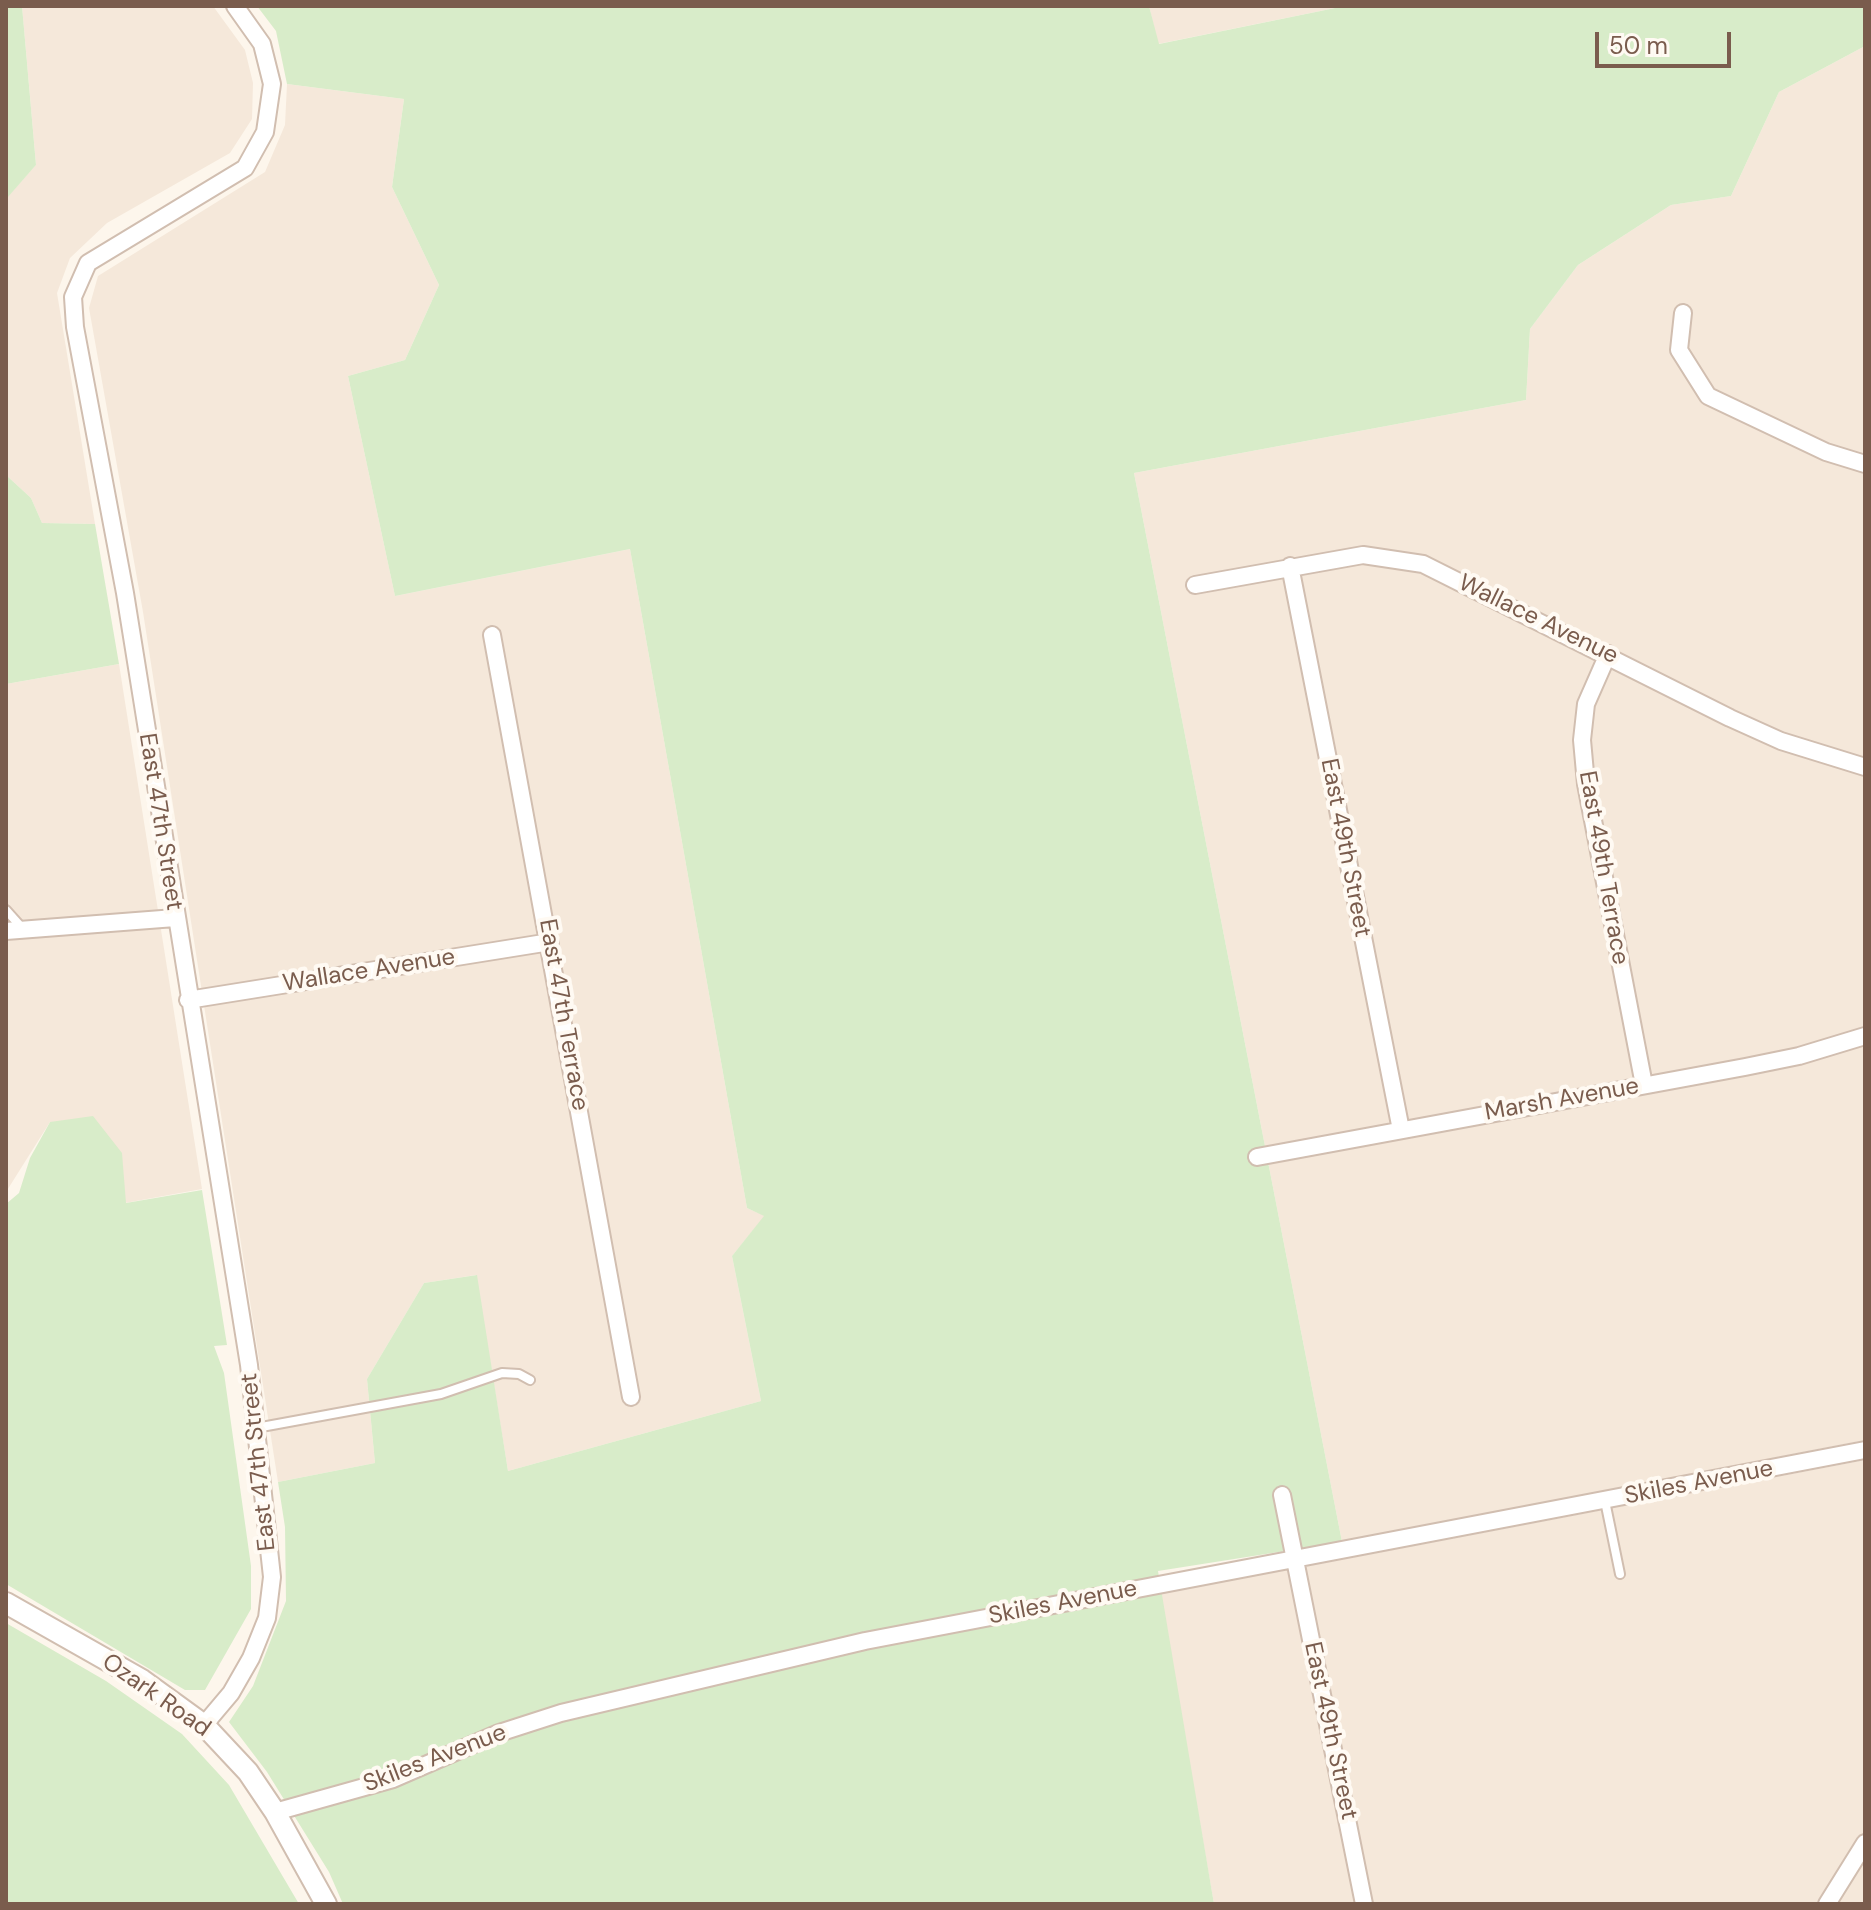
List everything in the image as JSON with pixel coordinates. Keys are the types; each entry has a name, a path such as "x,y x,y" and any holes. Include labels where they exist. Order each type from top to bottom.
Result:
{"street":[{"name":"East 47th Street","path":"204,1725 231,1693 251,1658 267,1618 272,1577 249,1365 125,593 75,327 73,297 88,263 245,168 265,132 272,84 262,44 235,6"},
{"path":"1683,313 1679,350 1708,396 1826,452 1865,464"},
{"name":"Wallace Avenue","path":"1195,585 1363,555 1423,564 1768,735 1865,767"},
{"name":"East 49th Street","path":"1290,566 1401,1130"},
{"name":"East 47th Terrace","path":"492,635 631,1397"},
{"name":"East 49th Terrace","path":"1608,654 1586,704 1582,740 1586,784 1644,1085"},
{"path":"6,931 175,918"},
{"name":"Wallace Avenue","path":"188,1000 550,942"},
{"name":"Marsh Avenue","path":"1257,1157 1799,1056 1865,1036"},
{"name":"Skiles Avenue","path":"275,1812 393,1779 499,1733 561,1713 865,1641 1865,1450"},
{"name":"East 49th Street","path":"1282,1495 1364,1904"},
{"name":"Ozark Road","path":"6,1603 142,1680 204,1725 248,1772 275,1812 326,1904"},
{"path":"1827,1904 1865,1843"}],"lane":[{"path":"6,910 24,929"},
{"path":"256,1428 441,1394 502,1373 519,1374 530,1380"},
{"path":"1605,1501 1620,1574"}],"shaded area":[{"path":"22,6 213,6 245,50 253,83 252,119 230,153 107,223 70,258 57,293 95,524 42,523 31,498 6,475 6,198 36,165"},
{"path":"1149,6 1345,6 1158,44"},
{"path":"1865,46 1865,1440 1342,1542 1134,473 1526,400 1530,329 1578,265 1671,205 1731,196 1779,92"},
{"path":"287,84 404,99 392,187 439,285 405,360 348,376 395,596 630,549 747,1208 765,1216 732,1256 761,1401 508,1471 476,1275 424,1283 367,1379 375,1463 278,1482 143,612 89,308 98,276 265,172 285,125"},
{"path":"119,664 202,1189 125,1203 121,1153 50,1122 6,1192 6,684"},
{"path":"1865,1460 1865,1904 1214,1904 1160,1594"}],"green space":[{"path":"6,6 22,6 36,165 7,198"},
{"path":"257,6 1149,6 1159,44 1345,6 1865,6 1865,46 1779,92 1731,196 1671,205 1578,265 1530,329 1526,400 1134,473 1342,1542 1158,1571 1214,1904 343,1904 329,1872 267,1772 229,1722 253,1686 286,1601 285,1527 278,1482 375,1463 367,1379 424,1283 477,1275 508,1471 761,1401 732,1256 764,1216 747,1208 630,549 395,596 348,376 405,360 439,285 392,187 404,99 287,84 276,31"},
{"path":"6,475 31,498 42,523 95,524 119,664 6,684"},
{"path":"93,1116 122,1153 126,1203 202,1190 227,1345 214,1346 224,1373 251,1566 251,1609 205,1690 185,1690 6,1584 6,1204 19,1193 30,1158 50,1122"},
{"path":"6,1623 106,1681 182,1734 229,1785 299,1904 6,1904"}]}
